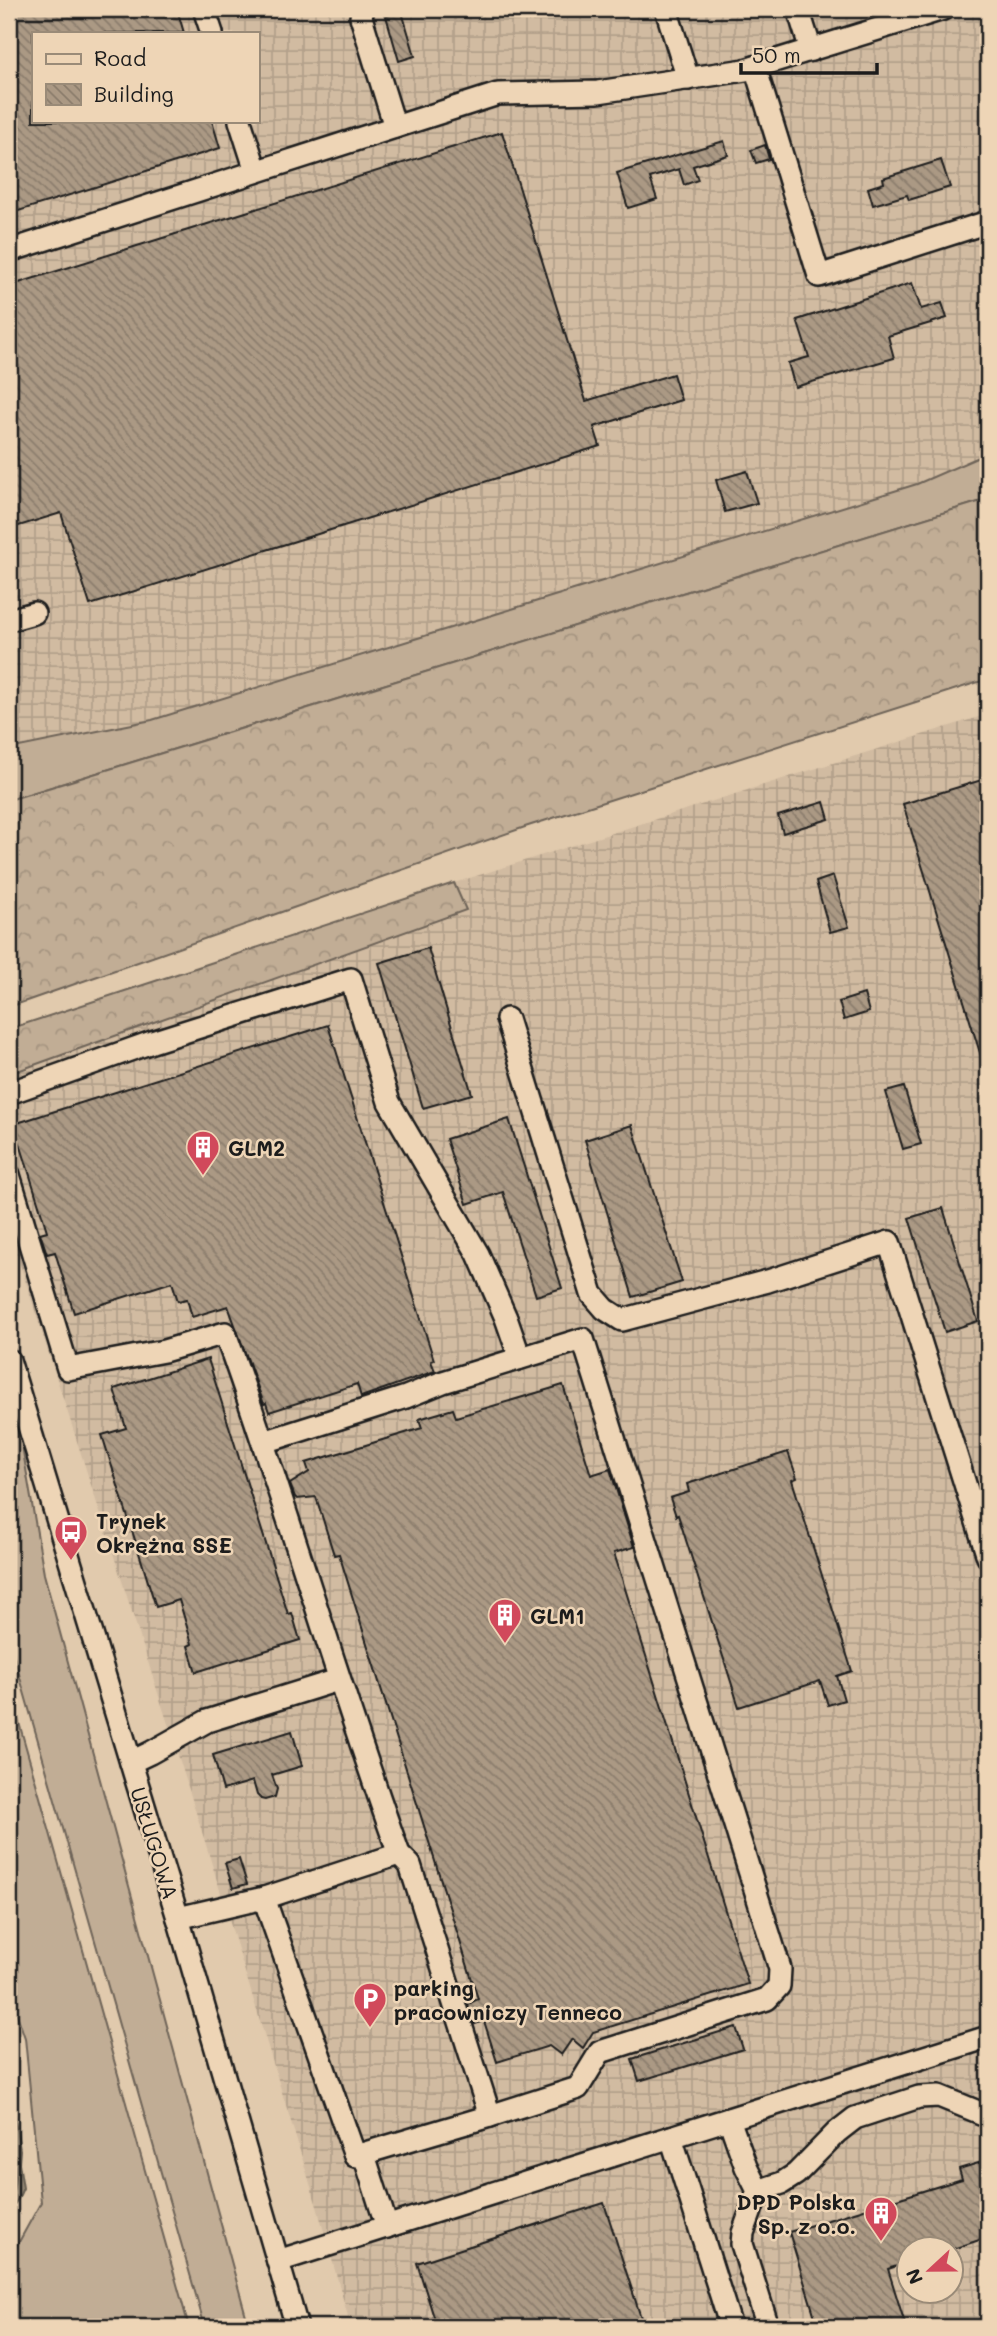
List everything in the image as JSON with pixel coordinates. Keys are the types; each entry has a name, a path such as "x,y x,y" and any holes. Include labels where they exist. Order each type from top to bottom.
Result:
{"street":[{"path":"204,9 212,32"},
{"path":"363,9 361,17 395,127"},
{"path":"666,9 688,79"},
{"path":"798,9 811,50"},
{"path":"9,251 498,94 598,92 755,67 943,9"},
{"path":"755,67 819,276 988,222"},
{"path":"240,122 256,171"},
{"path":"9,620 34,613"},
{"path":"9,1093 152,1042 351,979 390,1102 478,1254 520,1358"},
{"path":"507,1019 592,1294 605,1309 622,1320 768,1281 889,1242 988,1557"},
{"path":"9,1175 68,1369 164,1351 225,1333 264,1442 338,1680 399,1854 410,1865 490,2116"},
{"path":"264,1442 583,1339 780,1969 779,1986 767,1999 600,2052 578,2088 355,2156 264,1898"},
{"name":"USŁUGOWA","path":"9,1360 178,1918 297,2327"},
{"path":"131,1762 207,1721 338,1680"},
{"path":"178,1918 264,1898 399,1854"},
{"path":"278,2261 988,2037"},
{"path":"758,2191 782,2183 796,2174 837,2132 855,2118 919,2097 939,2096 988,2116"},
{"path":"729,2119 758,2191 743,2233 742,2244 768,2327"},
{"path":"671,2137 732,2327"},
{"path":"364,2154 387,2227"}],"shaded area":[{"path":"9,9 988,9 988,453 917,484 152,720 9,749"},
{"path":"988,714 988,2327 351,2327 316,2203 187,1783 9,1230 9,1074 465,910 454,883"}],"green space":[{"path":"988,453 988,499 9,800 9,749 152,720 917,484"},
{"path":"988,499 988,679 525,827 9,1007 9,800"},
{"path":"454,883 466,910 9,1074 9,1029"},
{"path":"9,1400 19,1428 44,1574 249,2327 205,2327 15,1660 9,1631"},
{"path":"9,1687 189,2327 9,2327 9,2260 41,2202 25,2038 9,1991"}],"water":[{"path":"9,2083 23,2188 9,2212"}],"building":[{"path":"9,9 177,9 184,32 32,32 32,122 212,122 220,148 9,214"},
{"path":"402,12 415,56 399,61 386,16"},
{"path":"502,132 586,401 673,374 681,400 594,427 600,446 90,605 61,513 9,529 9,286"},
{"path":"724,141 728,155 693,166 698,180 684,185 679,169 650,178 657,199 628,208 617,173"},
{"path":"765,145 769,159 756,163 751,150"},
{"path":"941,160 950,187 909,200 907,195 873,205 868,188 884,183 883,178"},
{"path":"912,283 921,309 942,303 947,318 888,336 894,358 795,387 788,363 809,357 797,320"},
{"path":"747,471 757,503 725,512 716,480"},
{"path":"988,778 988,1069 985,1069 903,804"},
{"path":"824,802 829,819 783,833 778,816"},
{"path":"833,876 849,927 830,932 816,882"},
{"path":"428,948 472,1094 423,1108 379,963"},
{"path":"864,994 869,1012 844,1020 839,1002"},
{"name":"GLM2","path":"328,1025 434,1360 431,1361 435,1371 361,1397 357,1384 269,1412 228,1306 192,1317 187,1299 178,1301 172,1282 74,1313 55,1252 47,1254 40,1233 47,1231 14,1124"},
{"path":"904,1087 921,1144 903,1149 886,1092"},
{"path":"509,1119 562,1288 536,1296 503,1192 467,1204 446,1139"},
{"path":"632,1125 682,1282 633,1297 585,1140"},
{"path":"943,1208 978,1321 945,1332 909,1218"},
{"path":"208,1359 288,1614 292,1613 300,1640 196,1672 188,1646 192,1644 179,1600 156,1607 102,1435 126,1428 114,1389"},
{"path":"563,1385 591,1475 610,1469 634,1547 614,1553 748,1984 593,2032 583,2048 572,2039 561,2055 549,2046 497,2062 484,2021 475,2024 468,2004 478,1999 339,1554 334,1555 316,1497 297,1499 290,1484 309,1472 306,1463 422,1428 419,1419 453,1409 456,1417"},
{"path":"788,1452 797,1478 792,1480 852,1671 837,1676 844,1700 828,1705 820,1681 739,1707 678,1515 676,1516 670,1498 689,1492 687,1484"},
{"path":"292,1731 302,1766 272,1775 277,1789 275,1797 261,1799 253,1781 223,1790 213,1755"},
{"path":"239,1859 247,1884 233,1888 225,1863"},
{"path":"736,2027 743,2049 639,2081 632,2059"},
{"name":"DPD Polska Sp. z o.o.","path":"988,2160 988,2237 965,2245 965,2234 895,2234 895,2267 888,2269 895,2292 895,2304 899,2304 906,2327 818,2327 789,2232 962,2179 959,2169"},
{"path":"604,2203 644,2327 437,2327 417,2263"}],"place":[{"name":"GLM2","path":"203,1177"},
{"name":"Trynek Okrężna SSE","path":"71,1562"},
{"name":"GLM1","path":"505,1645"},
{"name":"parking pracowniczy Tenneco","path":"370,2029"},
{"name":"DPD Polska Sp. z o.o.","path":"881,2243"}]}
